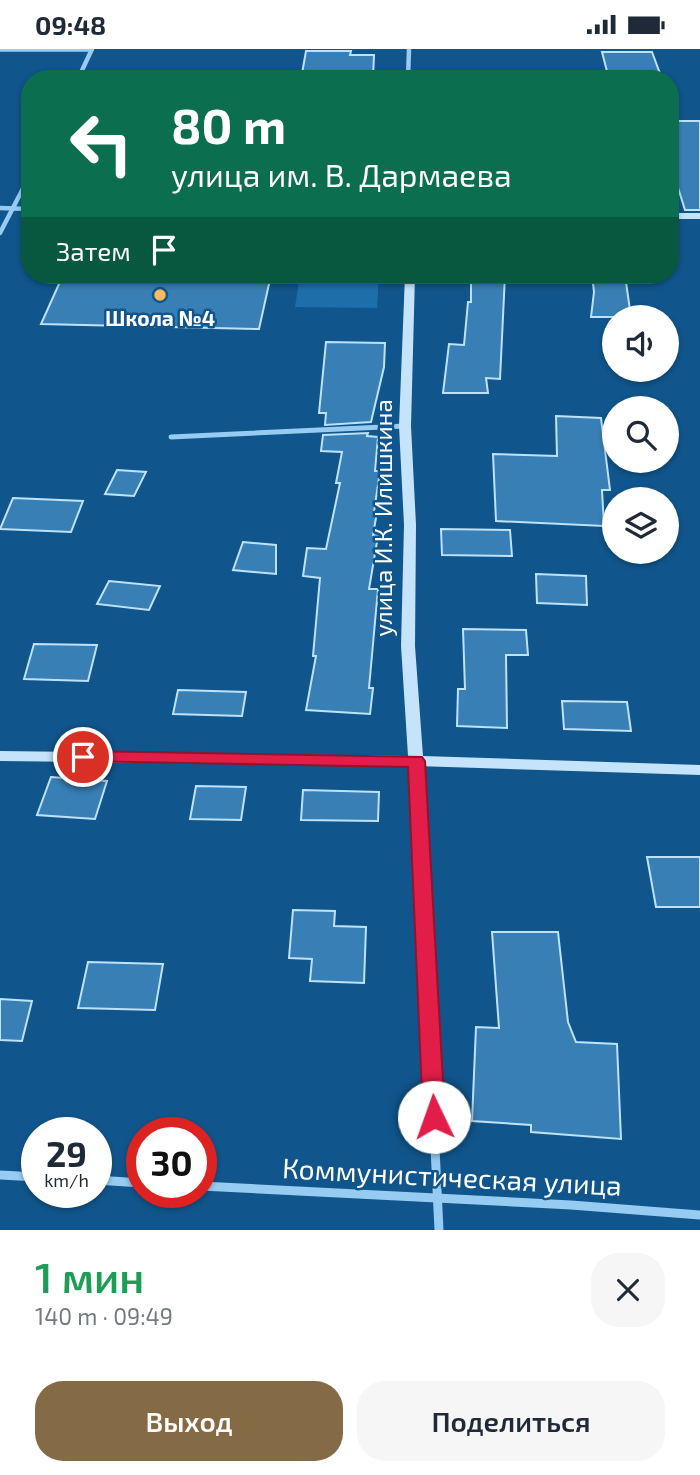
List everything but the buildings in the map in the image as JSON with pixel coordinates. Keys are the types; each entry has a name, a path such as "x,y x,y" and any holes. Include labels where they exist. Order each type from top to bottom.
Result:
{"street":[{"path":"408,70 409,49"},
{"path":"82,70 92,50"},
{"path":"0,233 21,194"},
{"path":"0,208 21,208"},
{"path":"679,216 700,216"},
{"name":"улица И.К. Илишкина","path":"410,284 405,426 410,525 408,646 416,761"},
{"path":"172,437 405,426"},
{"path":"0,756 416,761 700,770"},
{"path":"416,761 439,1230"},
{"path":"0,1175 21,1176"},
{"name":"Коммунистическая улица","path":"217,1187 700,1215"}],"lane":[{"path":"0,50 92,50"}],"shaded area":[{"path":"299,284 378,284 377,308 295,307"}],"place":[{"name":"Школа №4","path":"160,295"}],"route":[{"path":"83,757 416,761 434,1117"}]}
